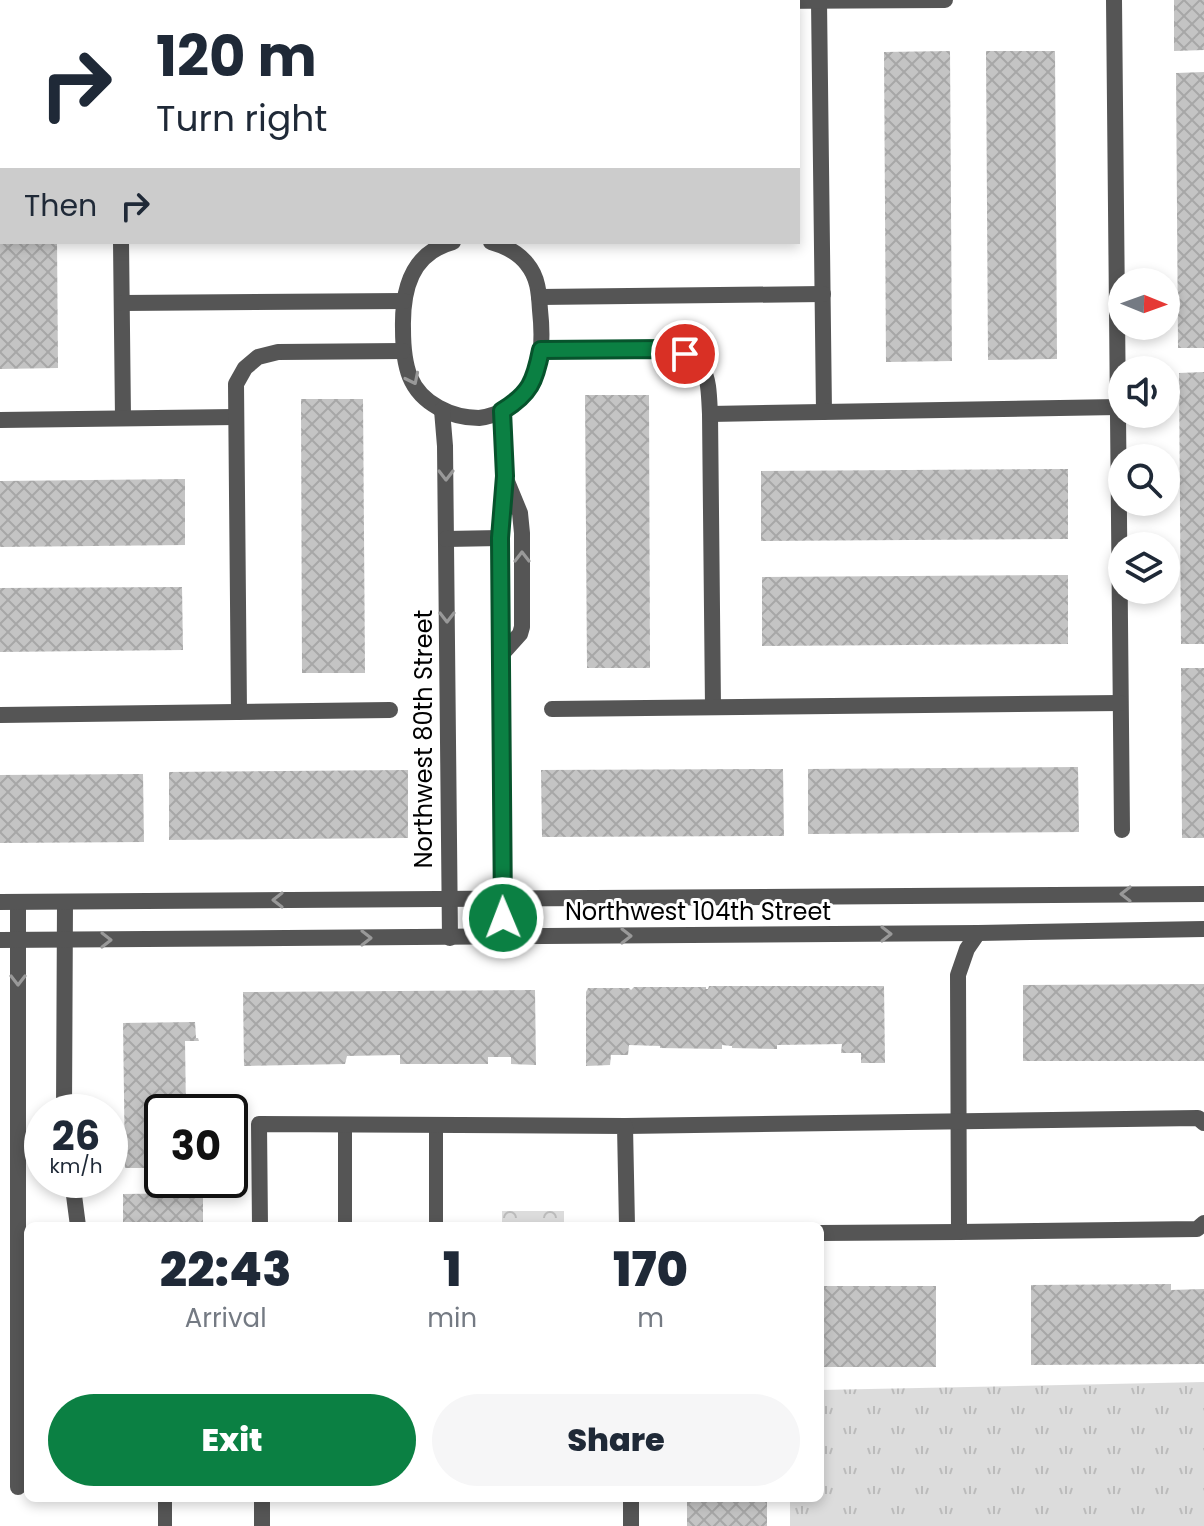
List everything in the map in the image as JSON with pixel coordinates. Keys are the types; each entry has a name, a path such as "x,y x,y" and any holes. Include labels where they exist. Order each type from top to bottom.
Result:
{"street":[{"path":"824,412 819,1 945,0"},
{"path":"1114,0 1117,356"},
{"path":"121,244 123,418"},
{"path":"444,244 415,268 406,287 402,316 403,351 410,379 423,396 442,410 474,418 484,418 518,402 536,375 541,350 536,279 526,263 501,244"},
{"path":"539,297 823,294"},
{"path":"122,303 404,301"},
{"path":"541,350 666,349 685,354 698,364 708,379 713,707"},
{"path":"239,712 236,384 245,368 258,357 278,352 403,351"},
{"path":"710,414 1108,407"},
{"name":"Northwest 80th Street","path":"442,410 445,446 450,938"},
{"path":"502,411 505,476 500,538 504,937"},
{"path":"0,420 236,417"},
{"path":"1118,428 1122,830"},
{"path":"501,655 520,634 522,627 520,513 505,476"},
{"path":"446,539 500,538"},
{"path":"552,709 1120,703"},
{"path":"0,715 390,710"},
{"name":"Northwest 104th Street","path":"0,902 1204,894"},
{"path":"0,1487 23,1487 18,902"},
{"path":"64,1094 65,902"},
{"name":"Northwest 104th Street","path":"0,940 1204,929"},
{"path":"959,1232 958,975 967,949 978,933"},
{"path":"260,1222 259,1124 625,1126 1198,1118 1204,1123"},
{"path":"625,1126 627,1222"},
{"path":"74,1198 77,1222"},
{"path":"824,1233 1197,1229 1204,1223"},
{"path":"262,1502 262,1526"},
{"path":"631,1502 631,1526"}],"lane":[{"path":"345,1124 345,1222"},
{"path":"436,1124 436,1222"},
{"path":"165,1502 165,1526"}],"green space":[{"path":"502,1211 564,1211 564,1222 502,1222"},
{"path":"1204,1382 1204,1526 790,1526 790,1502 824,1502 824,1390"}],"building":[{"path":"1174,0 1204,0 1204,50 1174,51"},
{"path":"950,51 952,361 886,362 884,52"},
{"path":"986,51 1055,51 1057,359 988,360"},
{"path":"1204,72 1204,348 1178,348 1180,268 1177,268 1176,73"},
{"path":"0,244 57,244 58,368 0,369"},
{"path":"1204,372 1204,644 1181,644 1180,373"},
{"path":"585,395 649,395 650,668 587,668"},
{"path":"301,399 363,399 365,673 302,673"},
{"path":"1068,469 1068,539 761,541 761,471"},
{"path":"185,479 185,545 0,547 0,481"},
{"path":"1068,575 1068,644 762,646 762,577"},
{"path":"182,587 183,650 0,652 0,588"},
{"path":"1181,668 1204,668 1204,838 1182,838"},
{"path":"1078,767 1079,832 808,834 808,769"},
{"path":"783,769 784,836 542,837 541,770"},
{"path":"408,770 408,838 169,840 169,772"},
{"path":"143,774 144,842 0,843 0,775"},
{"path":"1204,984 1204,1061 1023,1061 1023,985"},
{"path":"709,986 884,986 885,1063 861,1063 861,1053 841,1053 842,1044 777,1045 777,1049 722,1045 722,1049 629,1045 628,1055 611,1055 610,1065 586,1066 588,988 708,989"},
{"path":"535,990 536,1065 511,1064 511,1057 488,1057 488,1064 400,1064 400,1055 347,1056 345,1064 244,1066 243,992"},
{"path":"195,1022 199,1041 185,1041 186,1094 144,1094 144,1168 128,1168 128,1094 124,1094 123,1023"},
{"path":"128,1194 144,1194 144,1198 203,1198 203,1222 123,1222 123,1198 128,1198"},
{"path":"1171,1284 1171,1290 1204,1289 1204,1364 1031,1365 1031,1285"},
{"path":"824,1286 936,1286 936,1367 824,1367"},
{"path":"687,1502 767,1502 767,1526 687,1526"}],"route":[{"path":"503,918 500,538 505,476 502,411 518,402 529,389 536,375 541,350 666,349 685,354"}]}
